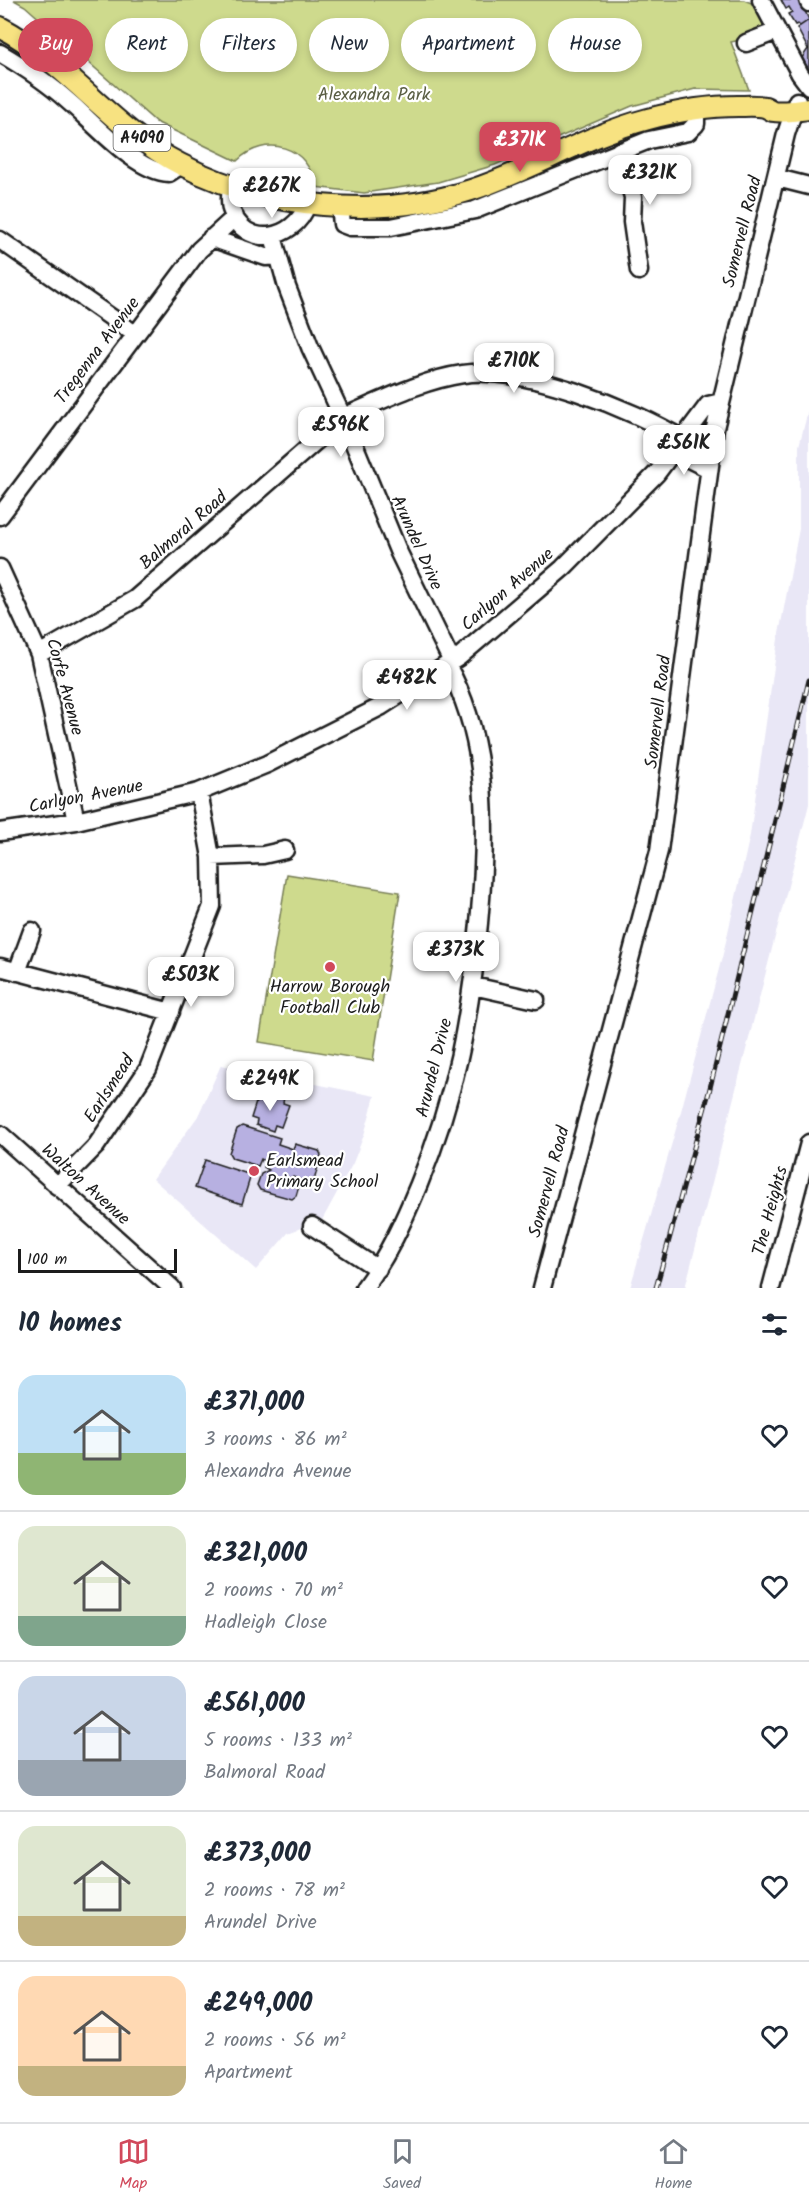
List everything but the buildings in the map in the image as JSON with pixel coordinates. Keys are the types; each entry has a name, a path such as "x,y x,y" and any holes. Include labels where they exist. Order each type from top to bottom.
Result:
{"main road":[{"name":"A4090","path":"0,27 42,57 154,149 181,165 231,185 308,205 340,207 405,204 471,190 645,119 696,109 798,99"}],"street":[{"name":"Somervell Road","path":"542,1288 659,851 708,469 721,402 786,134 798,99 800,74 761,0"},
{"path":"746,43 777,31"},
{"path":"0,52 45,82 110,139 151,169 169,173 181,165"},
{"path":"340,207 342,224 350,227 391,227 475,210 619,151 649,140 693,129 696,109"},
{"path":"619,151 633,197 632,222 639,271"},
{"path":"777,178 809,186"},
{"path":"231,185 230,202 235,217 252,231 273,236 290,230 298,223 308,205"},
{"name":"Tregenna Avenue","path":"0,516 135,334 211,237 235,217"},
{"name":"Arundel Drive","path":"273,236 301,325 344,420 404,564 450,664 470,720 483,795 484,847 473,986 461,1058 436,1142 410,1206 378,1269 364,1288"},
{"path":"211,237 266,257 278,256"},
{"path":"0,240 135,334"},
{"name":"Balmoral Road","path":"39,654 135,599 323,435 344,420 439,380 465,374 488,373 530,380 599,401 641,417 708,469"},
{"name":"Carlyon Avenue","path":"0,832 76,821 199,792 267,764 372,711 450,664 535,594 587,546 680,446 708,405 721,402"},
{"name":"Corfe Avenue","path":"0,568 39,654 76,821"},
{"name":"Earlsmead","path":"57,1186 96,1146 137,1088 171,1012 212,906 211,857 199,792"},
{"path":"211,857 263,855 285,850"},
{"path":"17,972 32,931"},
{"path":"0,967 171,1012"},
{"path":"473,986 536,1000"},
{"name":"Walton Avenue","path":"0,1134 172,1288"},
{"name":"The Heights","path":"771,1288 809,1143"},
{"path":"312,1226 378,1269"}],"shaded area":[{"path":"809,407 809,804 685,1288 630,1288 680,1115 724,950 750,835 778,639 799,529 799,446"},
{"name":"Earlsmead Primary School","path":"221,1065 375,1096 353,1163 320,1224 310,1231 301,1228 288,1233 256,1270 153,1179 198,1116"}],"green space":[{"name":"Alexandra Park","path":"14,0 744,0 764,8 774,32 731,42 749,90 695,89 632,106 495,165 438,182 364,193 315,187 305,162 296,153 285,148 260,147 248,152 237,161 156,122 93,66 93,18 39,18"},
{"name":"Harrow Borough Football Club","path":"287,874 400,892 373,1061 259,1042"}],"railway":[{"path":"656,1288 709,1092 809,680"}],"place":[{"name":"Harrow Borough Football Club","path":"330,967"},
{"name":"Earlsmead Primary School","path":"254,1171"}]}
